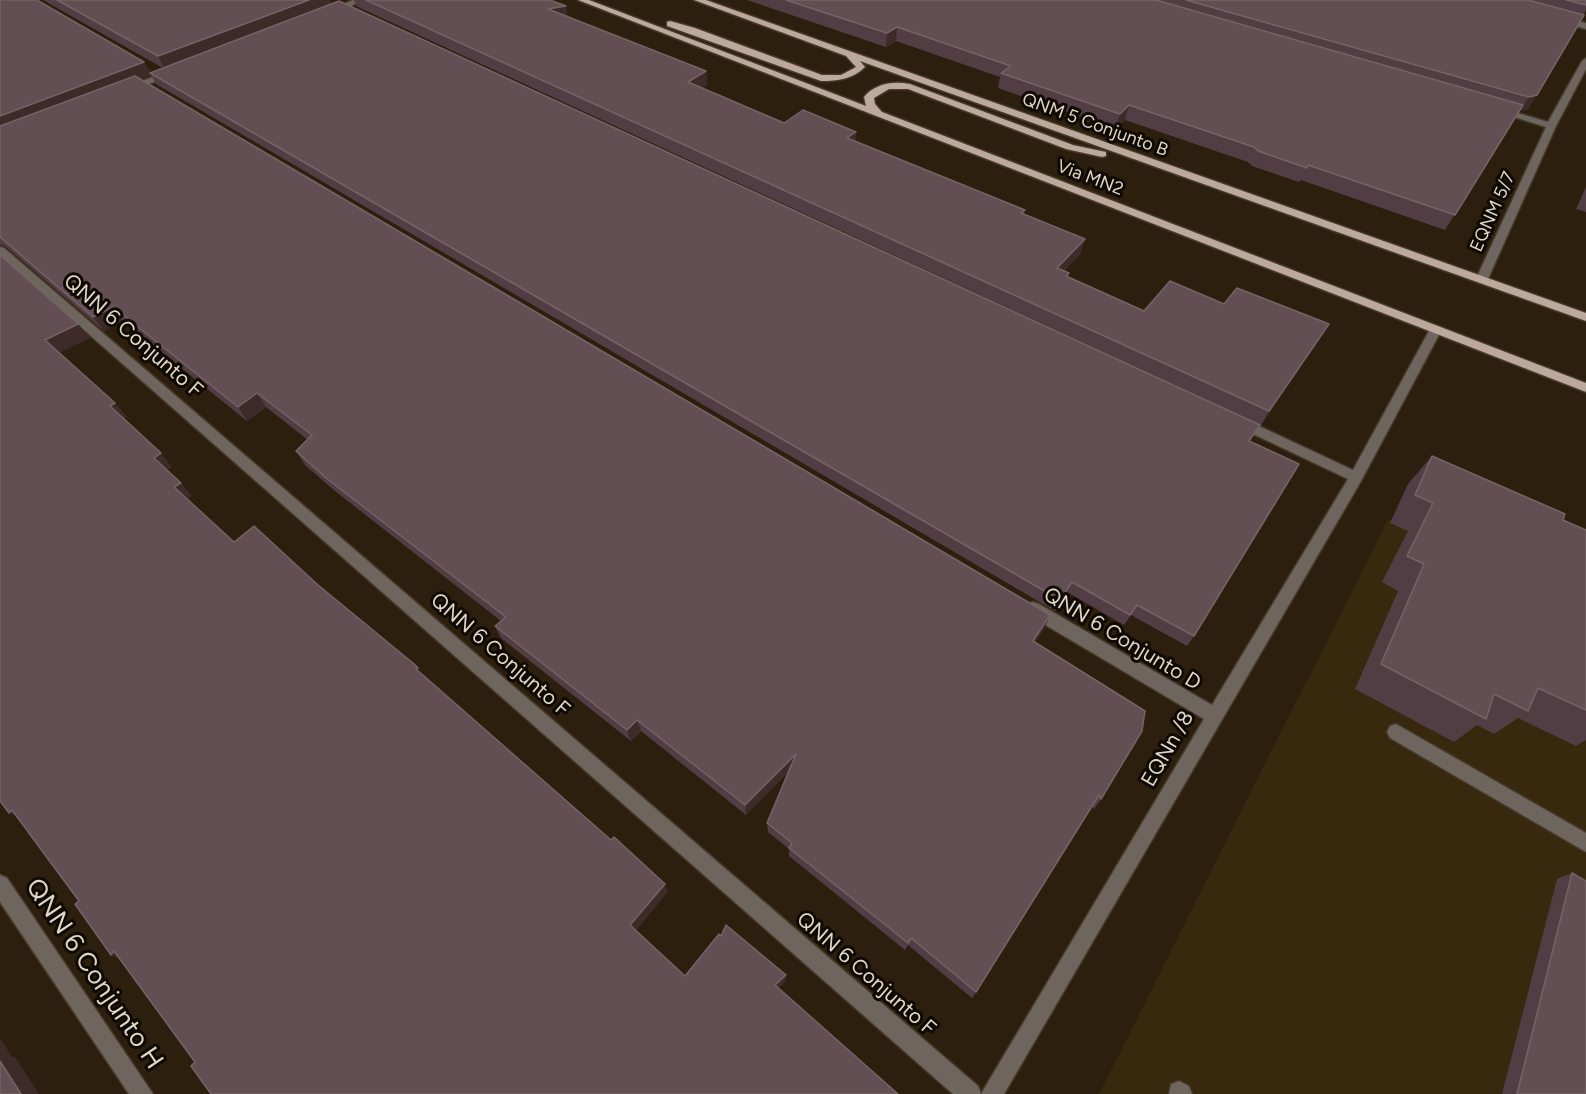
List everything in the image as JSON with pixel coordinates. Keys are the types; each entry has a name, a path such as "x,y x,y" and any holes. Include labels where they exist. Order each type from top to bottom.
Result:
{"main road":[{"name":"QNM 5 Conjunto B","path":"698,0 1164,168 1482,279"},
{"path":"587,2 692,30 821,78 844,77 861,67 857,61 844,52"},
{"name":"Via MN2","path":"587,2 877,112 1586,388"},
{"path":"877,112 870,105 869,97 877,89 900,85 1070,147 1164,168"},
{"name":"EQNM 5/7","path":"1482,279 1586,317"}],"street":[{"path":"330,0 349,9"},
{"path":"322,15 349,9 360,0"},
{"path":"1551,17 1586,26"},
{"name":"EQNM 5/7","path":"1482,279 1551,126 1586,61"},
{"path":"121,91 184,67"},
{"path":"153,70 163,75"},
{"path":"143,83 163,95"},
{"path":"1483,106 1551,126"},
{"name":"QNN 6 Conjunto F","path":"0,250 970,1094"},
{"name":"EQNn /8","path":"992,1094 1213,715 1356,477 1435,331"},
{"path":"1227,417 1356,477"},
{"name":"QNN 6 Conjunto D","path":"1018,600 1213,715"},
{"path":"1396,732 1586,843"},
{"name":"QNN 6 Conjunto H","path":"0,885 142,1094"}],"shaded area":[{"path":"1388,519 1586,611 1586,1094 1099,1094"}],"building":[{"path":"0,0 37,0 144,62 0,116"},
{"path":"57,0 309,0 158,56"},
{"path":"366,0 550,0 566,6 548,9 706,71 688,82 784,123 803,110 856,132 847,138 1025,210 1021,213 1085,239 1057,268 1069,273 1066,276 1144,311 1170,281 1224,304 1237,288 1329,324 1269,411"},
{"path":"786,0 1156,0 1523,105 1455,215 1308,165 1307,168 1258,151 1254,147 1129,105 1120,114 1001,73 1011,66 897,27 887,33"},
{"path":"1186,0 1528,0 1584,15 1537,95 1529,97"},
{"path":"1566,0 1586,0 1586,5"},
{"path":"339,1 1260,425 1249,441 1299,464 1194,636 1137,605 1130,615 1072,582 1060,600 150,73"},
{"path":"135,76 1050,615 1033,641 1145,711 1142,731 1101,799 1099,795 976,992 911,938 908,943 789,848 792,843 767,823 796,754 745,805 637,720 627,730 495,626 506,617 326,478 296,451 312,435 257,393 238,407 113,307 93,317 0,237 0,126"},
{"path":"0,255 78,324 45,340 115,403 110,406 161,453 154,458 181,483 174,487 234,542 254,526 318,585 413,663 418,668 416,669 611,840 614,837 665,884 630,925 685,976 719,934 721,936 726,925 786,975 775,985 898,1094 211,1094 191,1066 195,1062 114,951 111,955 75,904 79,901 12,810 9,813 0,801"},
{"path":"1432,456 1565,514 1563,520 1586,530 1586,710 1538,688 1528,711 1494,694 1486,719 1381,664 1424,564 1407,556 1433,503 1415,495"},
{"path":"1572,873 1586,881 1586,1094 1517,1094"},
{"path":"0,1061 21,1094 0,1094"}]}
